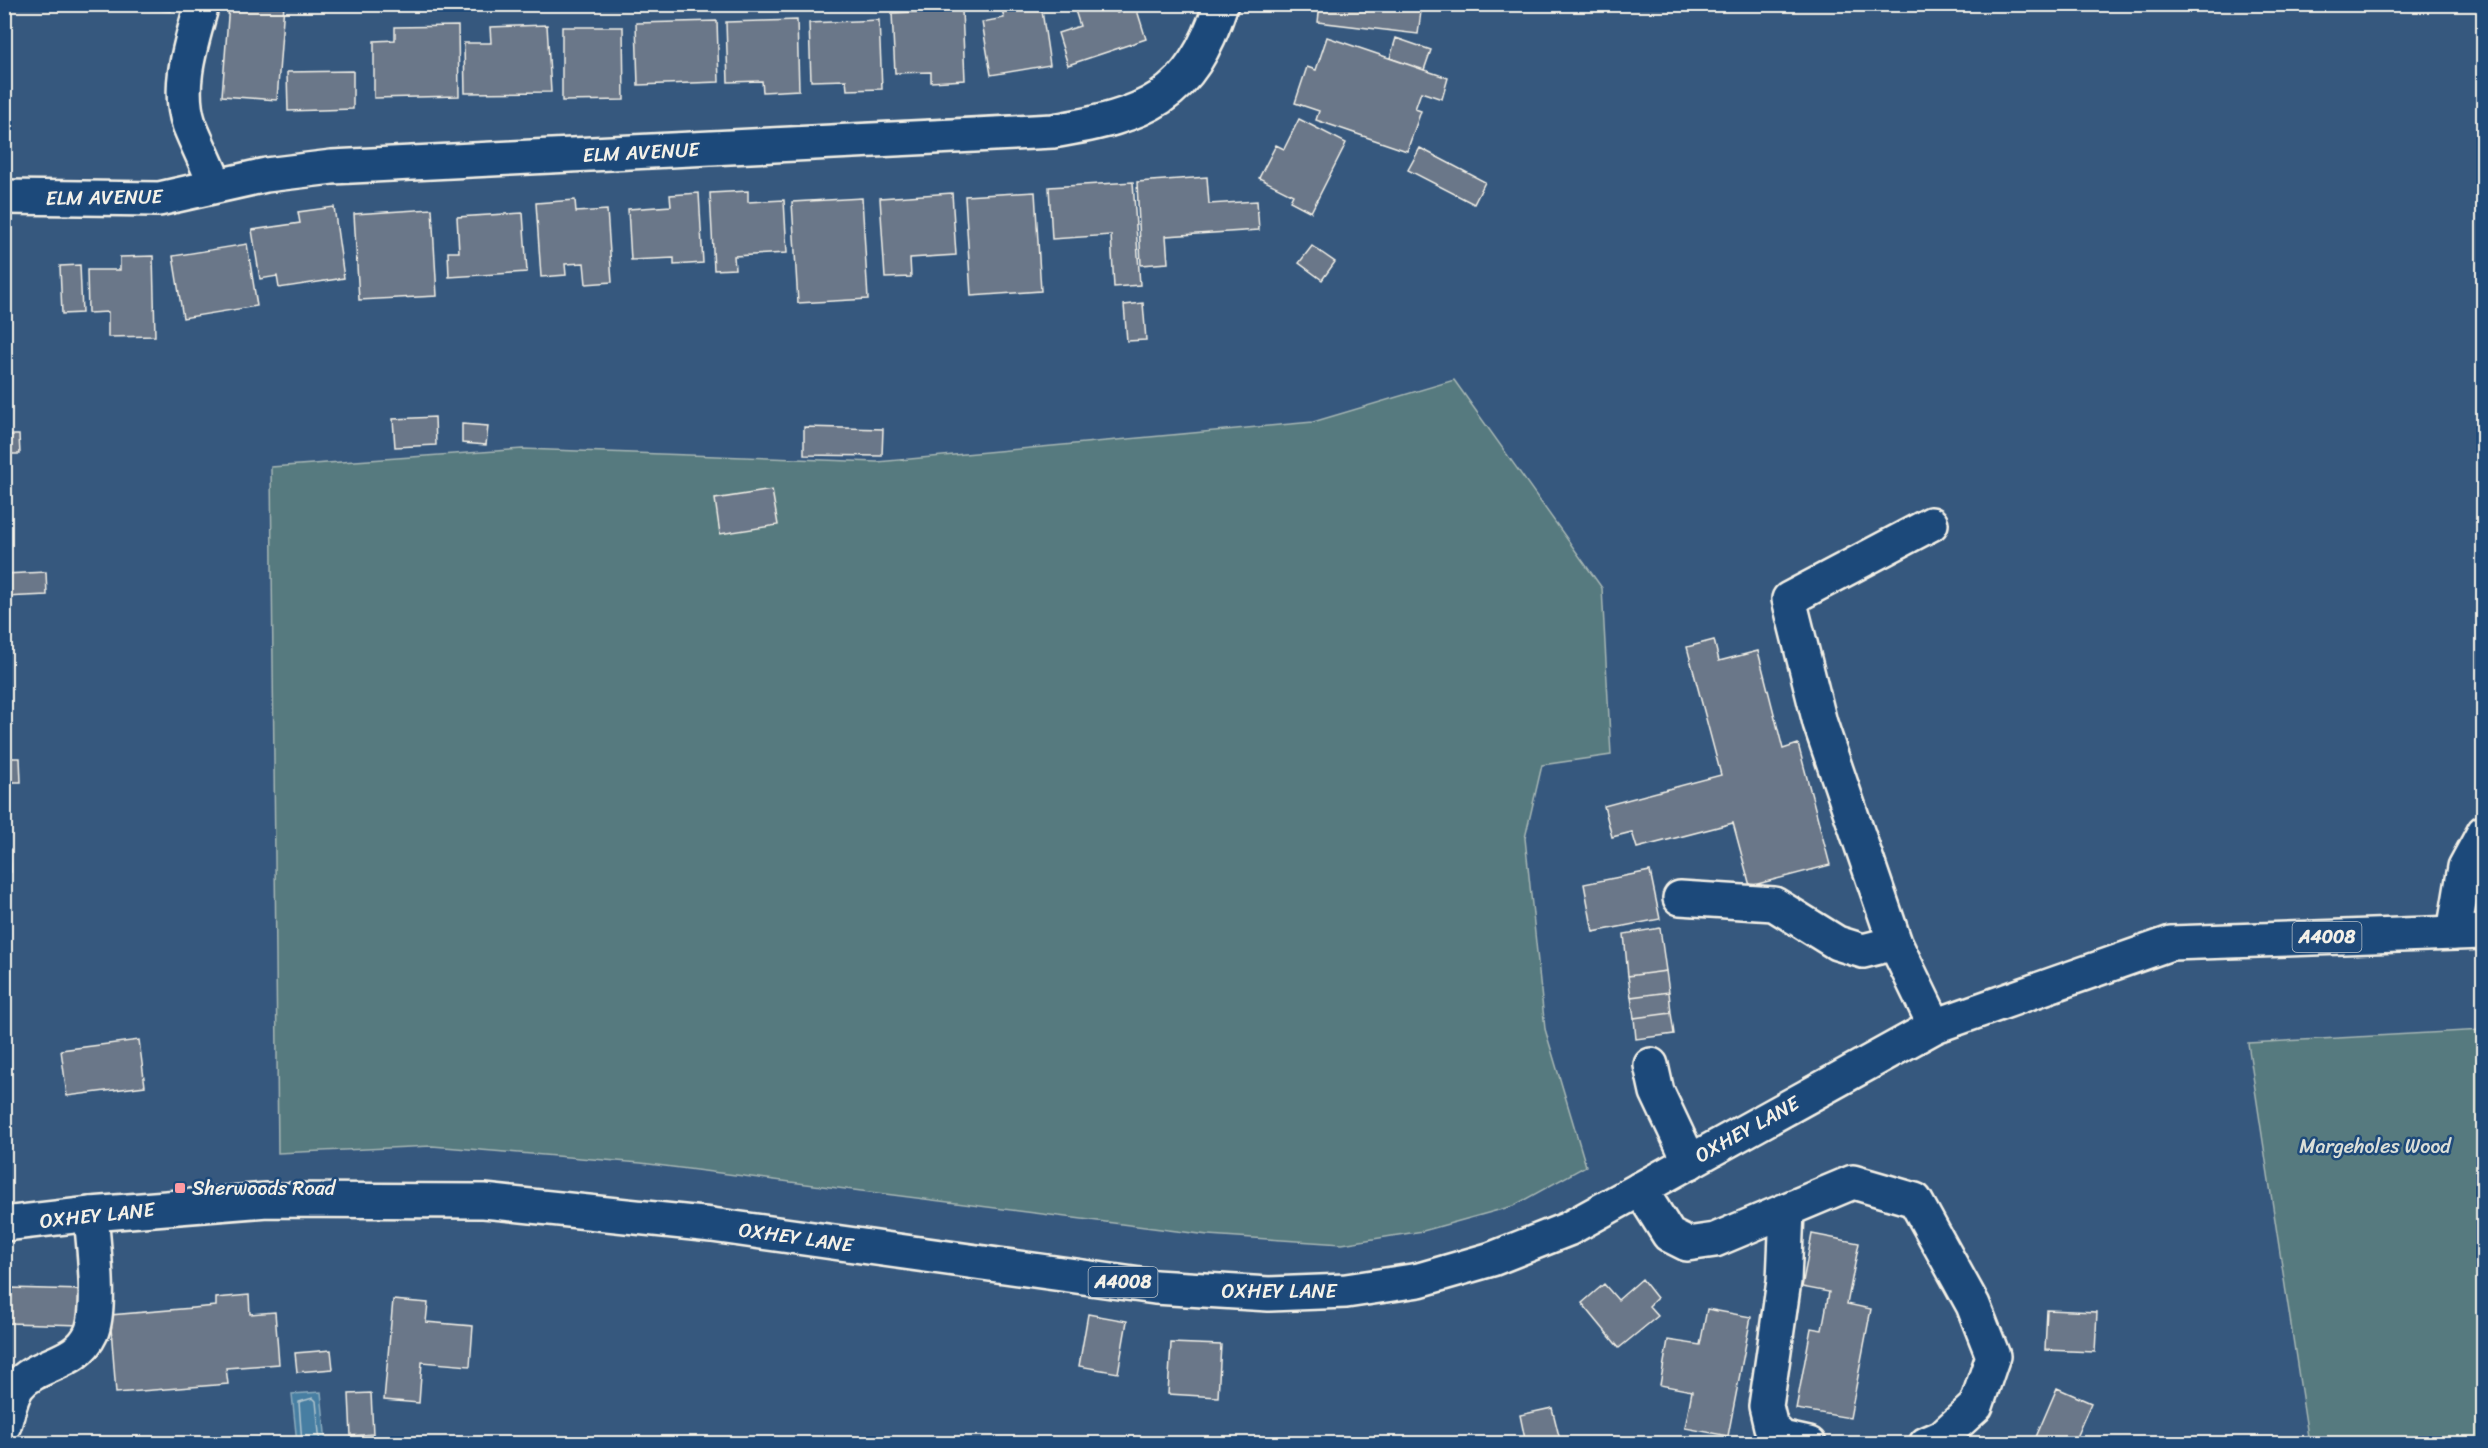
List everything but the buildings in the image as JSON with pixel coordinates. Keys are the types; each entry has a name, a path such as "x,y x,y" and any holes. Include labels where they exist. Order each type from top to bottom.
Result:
{"main road":[{"path":"202,4 186,69 185,99 189,122 215,184"},
{"name":"ELM AVENUE","path":"4,197 159,199 215,184 266,175 332,168 1053,131 1095,124 1139,111 1164,97 1183,80 1201,54 1221,4"},
{"path":"1931,524 1789,599 1820,723 1895,943 1935,1026"},
{"path":"2469,932 2465,867 2484,832"},
{"path":"1680,897 1774,904 1837,943 1863,951 1895,943"},
{"name":"OXHEY LANE","path":"4,1224 91,1214 267,1200 484,1201 572,1208 712,1225 1155,1287 1269,1294 1346,1291 1419,1280 1492,1259 1568,1229 1935,1026 2171,943 2469,932"},
{"path":"1651,1065 1657,1092 1690,1162"},
{"path":"1640,1189 1669,1235 1687,1244 1715,1240 1853,1182 1915,1200 1973,1305 1993,1356 1976,1406 1942,1437 1926,1443"},
{"path":"1787,1211 1784,1281 1766,1406 1771,1427 1782,1438 1809,1443"},
{"path":"4,1425 18,1386 30,1377 62,1362 81,1348 92,1332 96,1308 91,1214"}],"green space":[{"path":"1454,380 1602,588 1611,755 1542,765 1525,838 1545,1029 1586,1166 1513,1206 1423,1231 1342,1244 1208,1235 641,1163 432,1146 278,1153 271,467 523,449 877,462 1313,422"},
{"name":"Margeholes Wood","path":"2483,1030 2483,1443 2309,1443 2248,1043"}],"water":[{"path":"321,1392 326,1443 297,1443 292,1394"}],"place":[{"name":"Sherwoods Road","path":"180,1188"}]}
